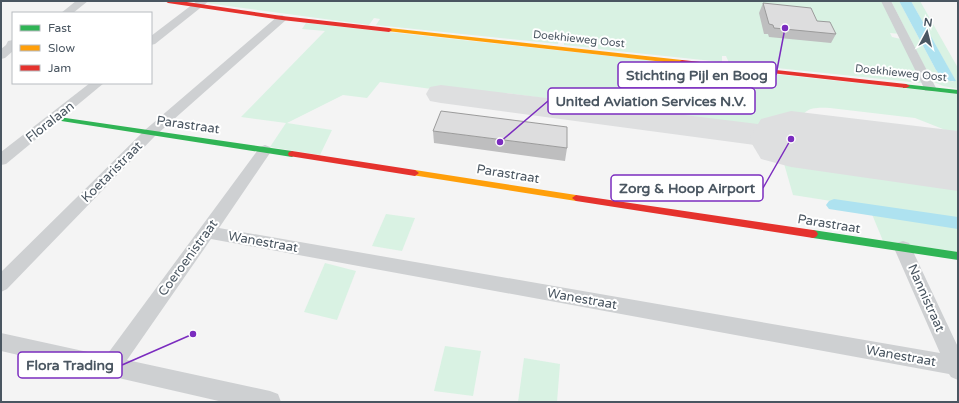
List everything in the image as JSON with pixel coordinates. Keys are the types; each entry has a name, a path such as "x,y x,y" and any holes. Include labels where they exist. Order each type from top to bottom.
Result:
{"street":[{"path":"67,12 83,1"},
{"name":"Doekhieweg Oost","path":"168,1 201,3 282,18 958,92"},
{"path":"886,1 930,88"},
{"path":"152,41 201,3"},
{"name":"Koetaristraat","path":"1,284 150,133 282,18"},
{"path":"1,55 8,50 9,42"},
{"name":"Floralaan","path":"1,160 97,84"},
{"name":"Parastraat","path":"55,118 958,256"},
{"name":"Coeroenistraat","path":"110,367 265,150"},
{"name":"Wanestraat","path":"206,232 957,367"},
{"name":"Nannistraat","path":"903,248 957,367"},
{"path":"1,342 270,402"}],"green space":[{"path":"209,1 883,1 901,34 890,33 892,37 901,39 922,82 729,63 726,56 722,56 722,62 598,49 598,45 600,43 594,42 593,48 564,45 564,39 559,38 558,44 376,25 380,19 374,18 369,25 206,3"},
{"path":"891,1 899,1 936,70 942,78 953,82 955,80 911,1 920,1 958,68 958,89 943,86 932,81"},
{"path":"306,23 958,94 958,135 915,118 830,108 808,110 804,113 799,122 798,129 776,129 507,93 505,99 380,82 367,98 343,95 287,123 332,130 320,155 270,147 286,123 241,117 325,31 302,29"},
{"path":"783,160 958,184 958,252 883,241 869,207 793,195"},
{"path":"386,214 415,218 402,251 372,246"},
{"path":"325,263 356,271 337,320 304,312"},
{"path":"445,346 481,351 473,396 434,391"},
{"path":"524,358 560,364 557,402 518,402"}],"water":[{"path":"899,1 911,1 956,81 947,80 936,70"}],"building":[{"path":"763,3 811,8 817,21 830,22 836,34 774,28 773,25 769,24"},
{"path":"441,111 567,127 567,148 433,131"}],"waterway":[{"path":"834,205 958,223"}],"taxiway":[{"path":"441,94 791,139"}],"runway":[{"path":"791,139 958,161"}],"traffic: fast":[{"path":"906,86 958,92"},
{"path":"55,118 292,154"},
{"path":"813,234 958,256"}],"traffic: slow":[{"path":"389,30 682,62"},
{"path":"415,173 576,198"}],"traffic: jam":[{"path":"168,1 282,18 389,30"},
{"path":"682,62 906,86"},
{"path":"292,154 415,173"},
{"path":"576,198 813,234"}],"place":[{"name":"Stichting Pijl en Boog","path":"785,28"},
{"name":"Zorg & Hoop Airport","path":"791,139"},
{"name":"United Aviation Services N.V.","path":"500,142"},
{"name":"Flora Trading","path":"193,334"}]}
